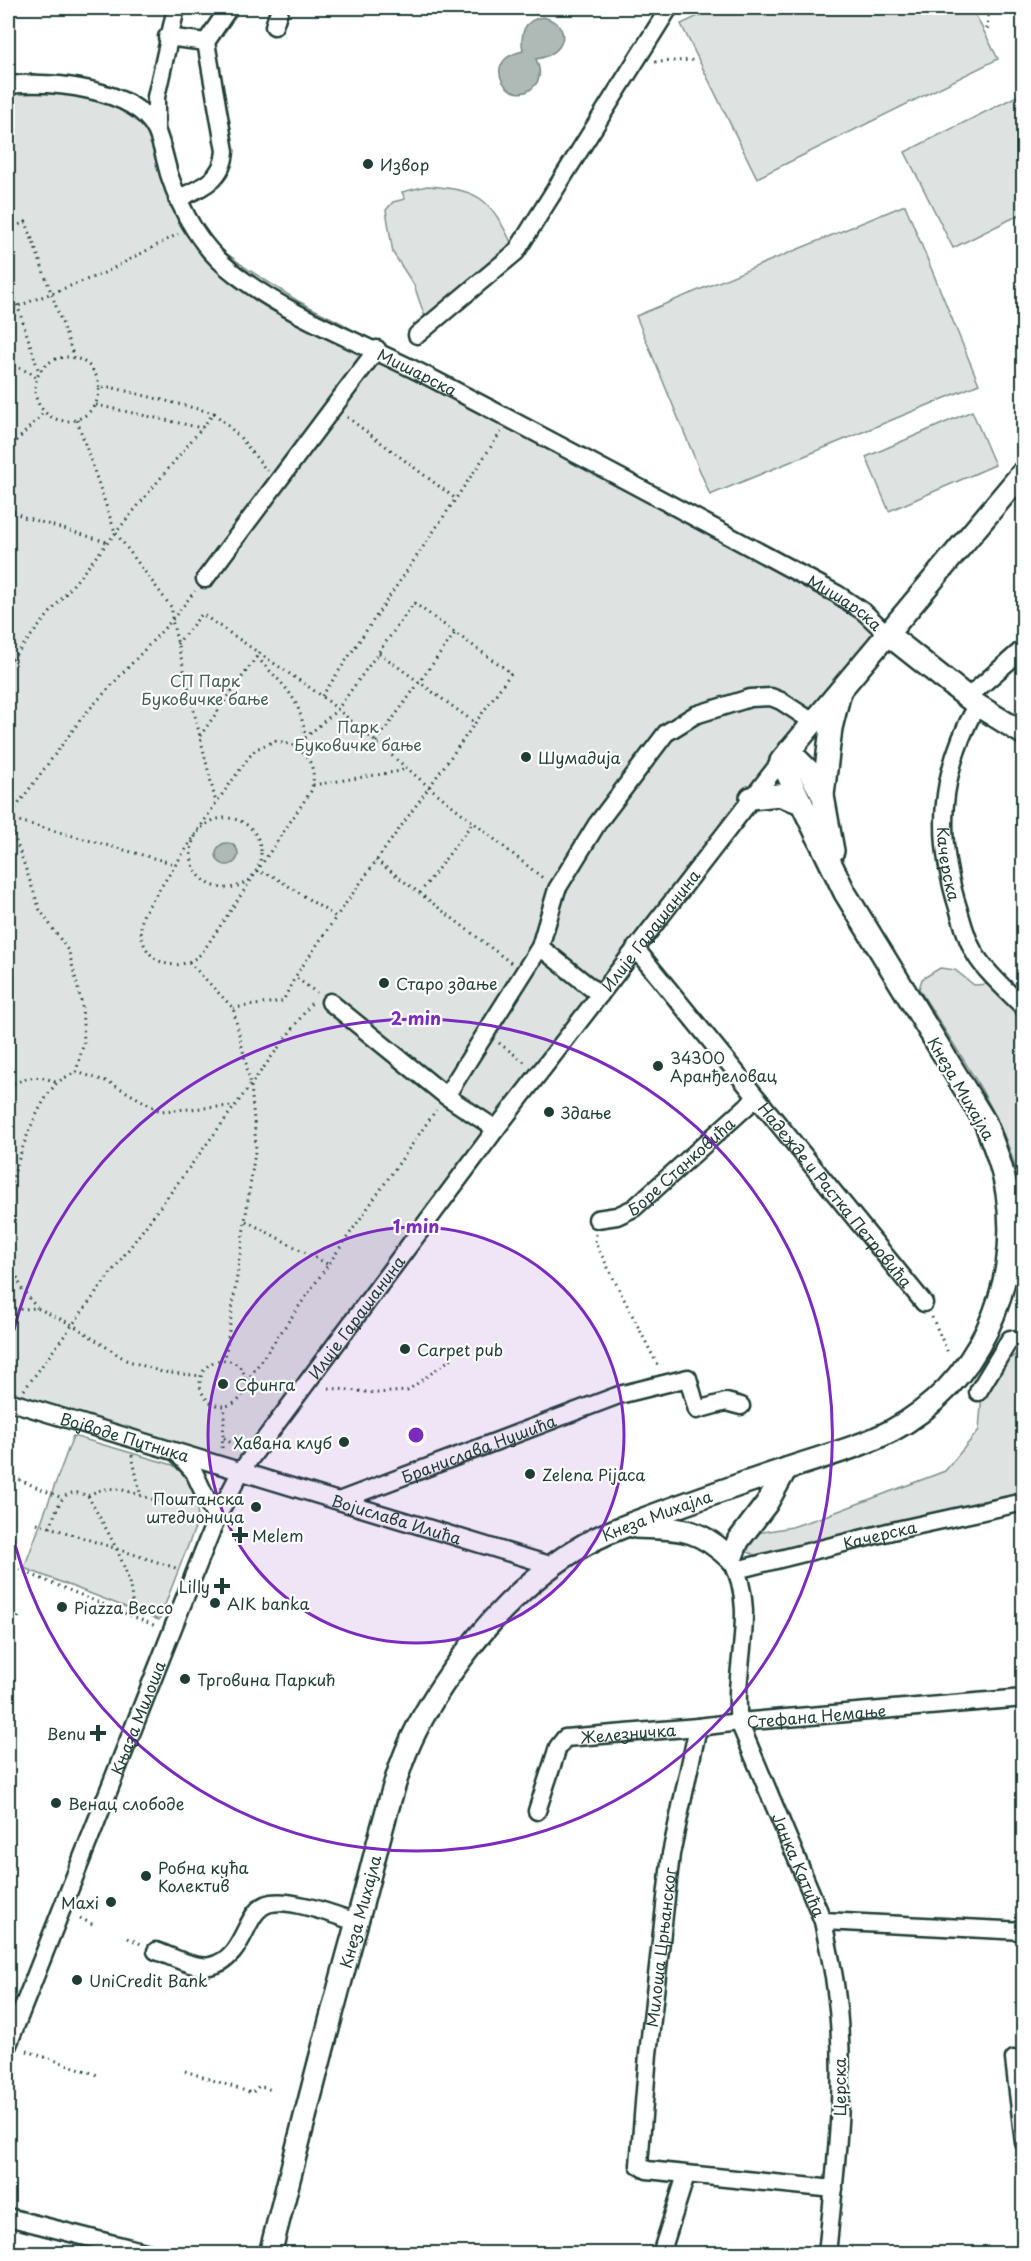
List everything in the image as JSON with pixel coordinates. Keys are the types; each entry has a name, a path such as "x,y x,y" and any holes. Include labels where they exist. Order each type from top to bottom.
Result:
{"main road":[{"name":"Илије Гарашанина","path":"785,756 1023,471"},
{"path":"886,633 973,701 1023,734"},
{"path":"823,796 831,729 841,690"},
{"name":"Кнеза Михајла","path":"785,756 809,771 823,796 830,840 845,893"},
{"name":"Кнеза Михајла","path":"270,2253 356,1922 402,1762 423,1717 449,1675 498,1615 554,1566 585,1546 624,1527 786,1468 857,1446 892,1430 925,1408 971,1359 1000,1303 1011,1244 1007,1190 998,1155 985,1122 845,893 822,849 785,756"},
{"path":"751,798 780,795 802,803"},
{"path":"734,1565 738,1541 767,1503 786,1468"},
{"path":"624,1527 684,1530 699,1534 715,1544 734,1565"}],"street":[{"path":"156,129 156,97 167,37 176,8"},
{"path":"177,199 213,181 225,160 206,42 229,8"},
{"path":"274,26 280,8"},
{"path":"417,335 516,252 669,8"},
{"path":"167,37 206,42"},
{"name":"Мишарска","path":"8,84 58,85 118,97 133,106 156,129 177,199 191,227 211,254 237,275 286,306 376,349 510,419 837,594 864,612 886,633"},
{"path":"205,579 376,349"},
{"path":"973,701 1023,648"},
{"path":"446,1096 540,947 557,889 597,824 666,734 695,716 731,702 750,698 782,700 813,722"},
{"name":"Качерска","path":"973,701 948,781 942,818 944,845 951,887 975,955 1023,1008"},
{"name":"Илије Гарашанина","path":"292,1403 496,1129 785,756"},
{"path":"540,947 600,995"},
{"name":"Надежде и Растка Петровића","path":"635,948 924,1302"},
{"path":"330,1002 446,1096 496,1129"},
{"name":"Боре Станковића","path":"597,1219 616,1216 634,1208 756,1098"},
{"path":"978,1392 1017,1337 986,1333"},
{"path":"666,1383 688,1378 697,1410 726,1402 741,1406"},
{"name":"Бранислава Нушића","path":"341,1500 615,1398 666,1383"},
{"name":"Војводе Путника","path":"13,1400 178,1454 241,1471"},
{"name":"Књаза Милоша","path":"8,2045 216,1519 241,1471 292,1403"},
{"path":"178,1454 197,1477 216,1519"},
{"name":"Војислава Илића","path":"241,1471 554,1566"},
{"name":"Качерска","path":"734,1565 1023,1502"},
{"name":"Стефана Немање","path":"734,1565 744,1601 739,1722 1023,1698"},
{"path":"698,1727 739,1722"},
{"name":"Јанка Катића","path":"739,1722 823,1921 1023,1931"},
{"name":"Железничка","path":"537,1811 558,1747 565,1738 698,1727"},
{"name":"Милоша Црњанског","path":"698,1727 670,1854 648,2054 639,2165 647,2170 686,2175 834,2189"},
{"path":"156,1952 209,1966 226,1959 234,1954 255,1915 268,1903 283,1902 356,1922"},
{"name":"Церска","path":"823,1921 836,1985 839,2051 839,2125 827,2253"},
{"path":"1014,2059 1023,2143"},
{"path":"661,2253 686,2175"},
{"path":"10,2216 153,2253"}],"path":[{"path":"987,29 989,8"},
{"path":"630,67 672,60 696,60"},
{"path":"8,229 26,222 74,357"},
{"path":"8,310 104,273 191,227"},
{"path":"8,276 39,372"},
{"path":"60,357 74,357 92,368 100,388 96,405 88,414 77,420 65,422 44,412 37,402 36,379 48,363 60,357"},
{"path":"8,363 33,374 36,379"},
{"path":"100,388 110,387 214,413 240,436 277,484"},
{"path":"96,405 202,428"},
{"path":"334,407 456,499"},
{"path":"8,450 44,412"},
{"path":"8,664 214,413"},
{"path":"322,696 510,419"},
{"path":"77,420 115,532 172,608 177,644 216,803"},
{"path":"8,509 24,517 107,542"},
{"path":"8,818 84,715 172,620 205,579"},
{"path":"233,1008 283,1001 295,977 336,917 511,673 414,603 337,710 305,738 299,748"},
{"path":"177,644 202,614 322,696 429,787 557,889"},
{"path":"376,742 455,633"},
{"path":"200,736 260,652"},
{"path":"379,653 475,722"},
{"path":"256,657 296,699 303,719 305,738"},
{"path":"275,741 285,742 299,748 309,760 313,770 312,785 202,953 189,962 173,965 154,958 142,942 140,932 144,913 216,803 256,749 275,741"},
{"path":"312,785 401,771 407,767"},
{"path":"8,818 175,864"},
{"path":"8,818 40,910 69,952 82,1005 84,1042 76,1072 57,1083 36,1119 15,1165 8,1200"},
{"path":"230,818 243,823 254,832 259,844 260,858 256,871 247,881 235,887 221,888 208,883 198,874 192,862 191,848 195,835 204,825 217,819 230,818"},
{"path":"420,893 473,822"},
{"path":"376,860 524,973"},
{"path":"256,871 273,876 336,917"},
{"path":"189,962 233,1008 251,1085 256,1145 225,1359"},
{"path":"13,1400 73,1325 318,994 295,977"},
{"path":"511,1052 528,1065"},
{"path":"1023,1060 1019,1098 1023,1119"},
{"path":"76,1072 109,1082 160,1111 234,1106"},
{"path":"8,1086 28,1077 44,1076 57,1083"},
{"path":"247,1381 240,1366 225,1359 210,1363 201,1376 202,1394 216,1405 225,1406 241,1398 247,1381 446,1096"},
{"path":"597,1219 595,1242 666,1383"},
{"path":"245,1221 329,1265"},
{"path":"8,1255 22,1289 38,1308 73,1325 126,1360 162,1372 201,1376"},
{"path":"924,1302 942,1335 957,1376"},
{"path":"8,1310 38,1308"},
{"path":"329,1388 377,1393 407,1391 452,1358"},
{"path":"221,1452 225,1406"},
{"path":"224,1438 235,1446"},
{"path":"132,1454 141,1497"},
{"path":"8,1475 62,1498"},
{"path":"88,1496 99,1489 113,1487 141,1497 180,1503 196,1498"},
{"path":"50,1527 62,1498 69,1493 78,1492 88,1496 130,1582 134,1601 132,1616"},
{"path":"37,1523 194,1575"},
{"path":"8,1565 156,1626"},
{"path":"34,1582 36,1576"},
{"path":"18,1618 20,1613"},
{"path":"80,1918 93,1924"},
{"path":"27,2051 98,2076"},
{"path":"185,2071 252,2093 259,2086 272,2090"}],"green space":[{"path":"715,8 972,8 998,59 757,178 681,24"},
{"name":"Парк Буковичке бање","path":"8,85 58,85 144,117 191,227 249,270 298,301 343,324 377,349 853,603 886,633 241,1471 8,1401"},
{"path":"1023,93 1023,213 953,248 905,152"},
{"path":"427,186 462,191 484,202 500,221 516,252 428,326 414,285 393,253 386,210 393,202 405,199 402,192"},
{"path":"905,205 979,384 710,495 636,316"},
{"path":"972,411 995,465 889,511 866,457"},
{"path":"940,968 955,970 974,985 991,984 1023,1016 1023,1223 1016,1171 1003,1132 970,1069 919,989 922,979"},
{"path":"1023,1350 1023,1492 755,1555 745,1551 757,1533 792,1527 945,1471 979,1430 982,1394 1006,1361"},
{"path":"73,1436 173,1465 187,1478 196,1498 198,1520 159,1620 24,1568"}],"shaded area":[{"path":"543,17 559,26 562,33 560,46 554,52 536,59 540,72 535,85 526,92 509,89 500,73 502,64 509,56 523,51 524,29 531,21"},
{"path":"227,843 235,846 238,854 235,862 227,865 219,862 216,854 219,846"}],"place":[{"name":"Извор","path":"368,164"},
{"name":"Шумадија","path":"526,757"},
{"name":"Старо здање","path":"384,983"},
{"name":"34300 Аранђеловац","path":"658,1066"},
{"name":"Здање","path":"549,1112"},
{"name":"Carpet pub","path":"405,1349"},
{"name":"Сфинга","path":"223,1384"},
{"name":"Хавана клуб","path":"344,1442"},
{"name":"Zelena Pijaca","path":"530,1474"},
{"name":"Поштанска штедионица","path":"256,1507"},
{"name":"Melem","path":"240,1535"},
{"name":"Lilly","path":"222,1586"},
{"name":"AIK banka","path":"215,1603"},
{"name":"Piazza Becco","path":"62,1607"},
{"name":"Трговина Паркић","path":"185,1679"},
{"name":"Benu","path":"98,1733"},
{"name":"Венац слободе","path":"56,1803"},
{"name":"Робна кућа Колектив","path":"146,1876"},
{"name":"Maxi","path":"111,1902"},
{"name":"UniCredit Bank","path":"77,1980"}],"park label":[{"name":"СП Парк Буковичке бање","path":"205,689"}]}
